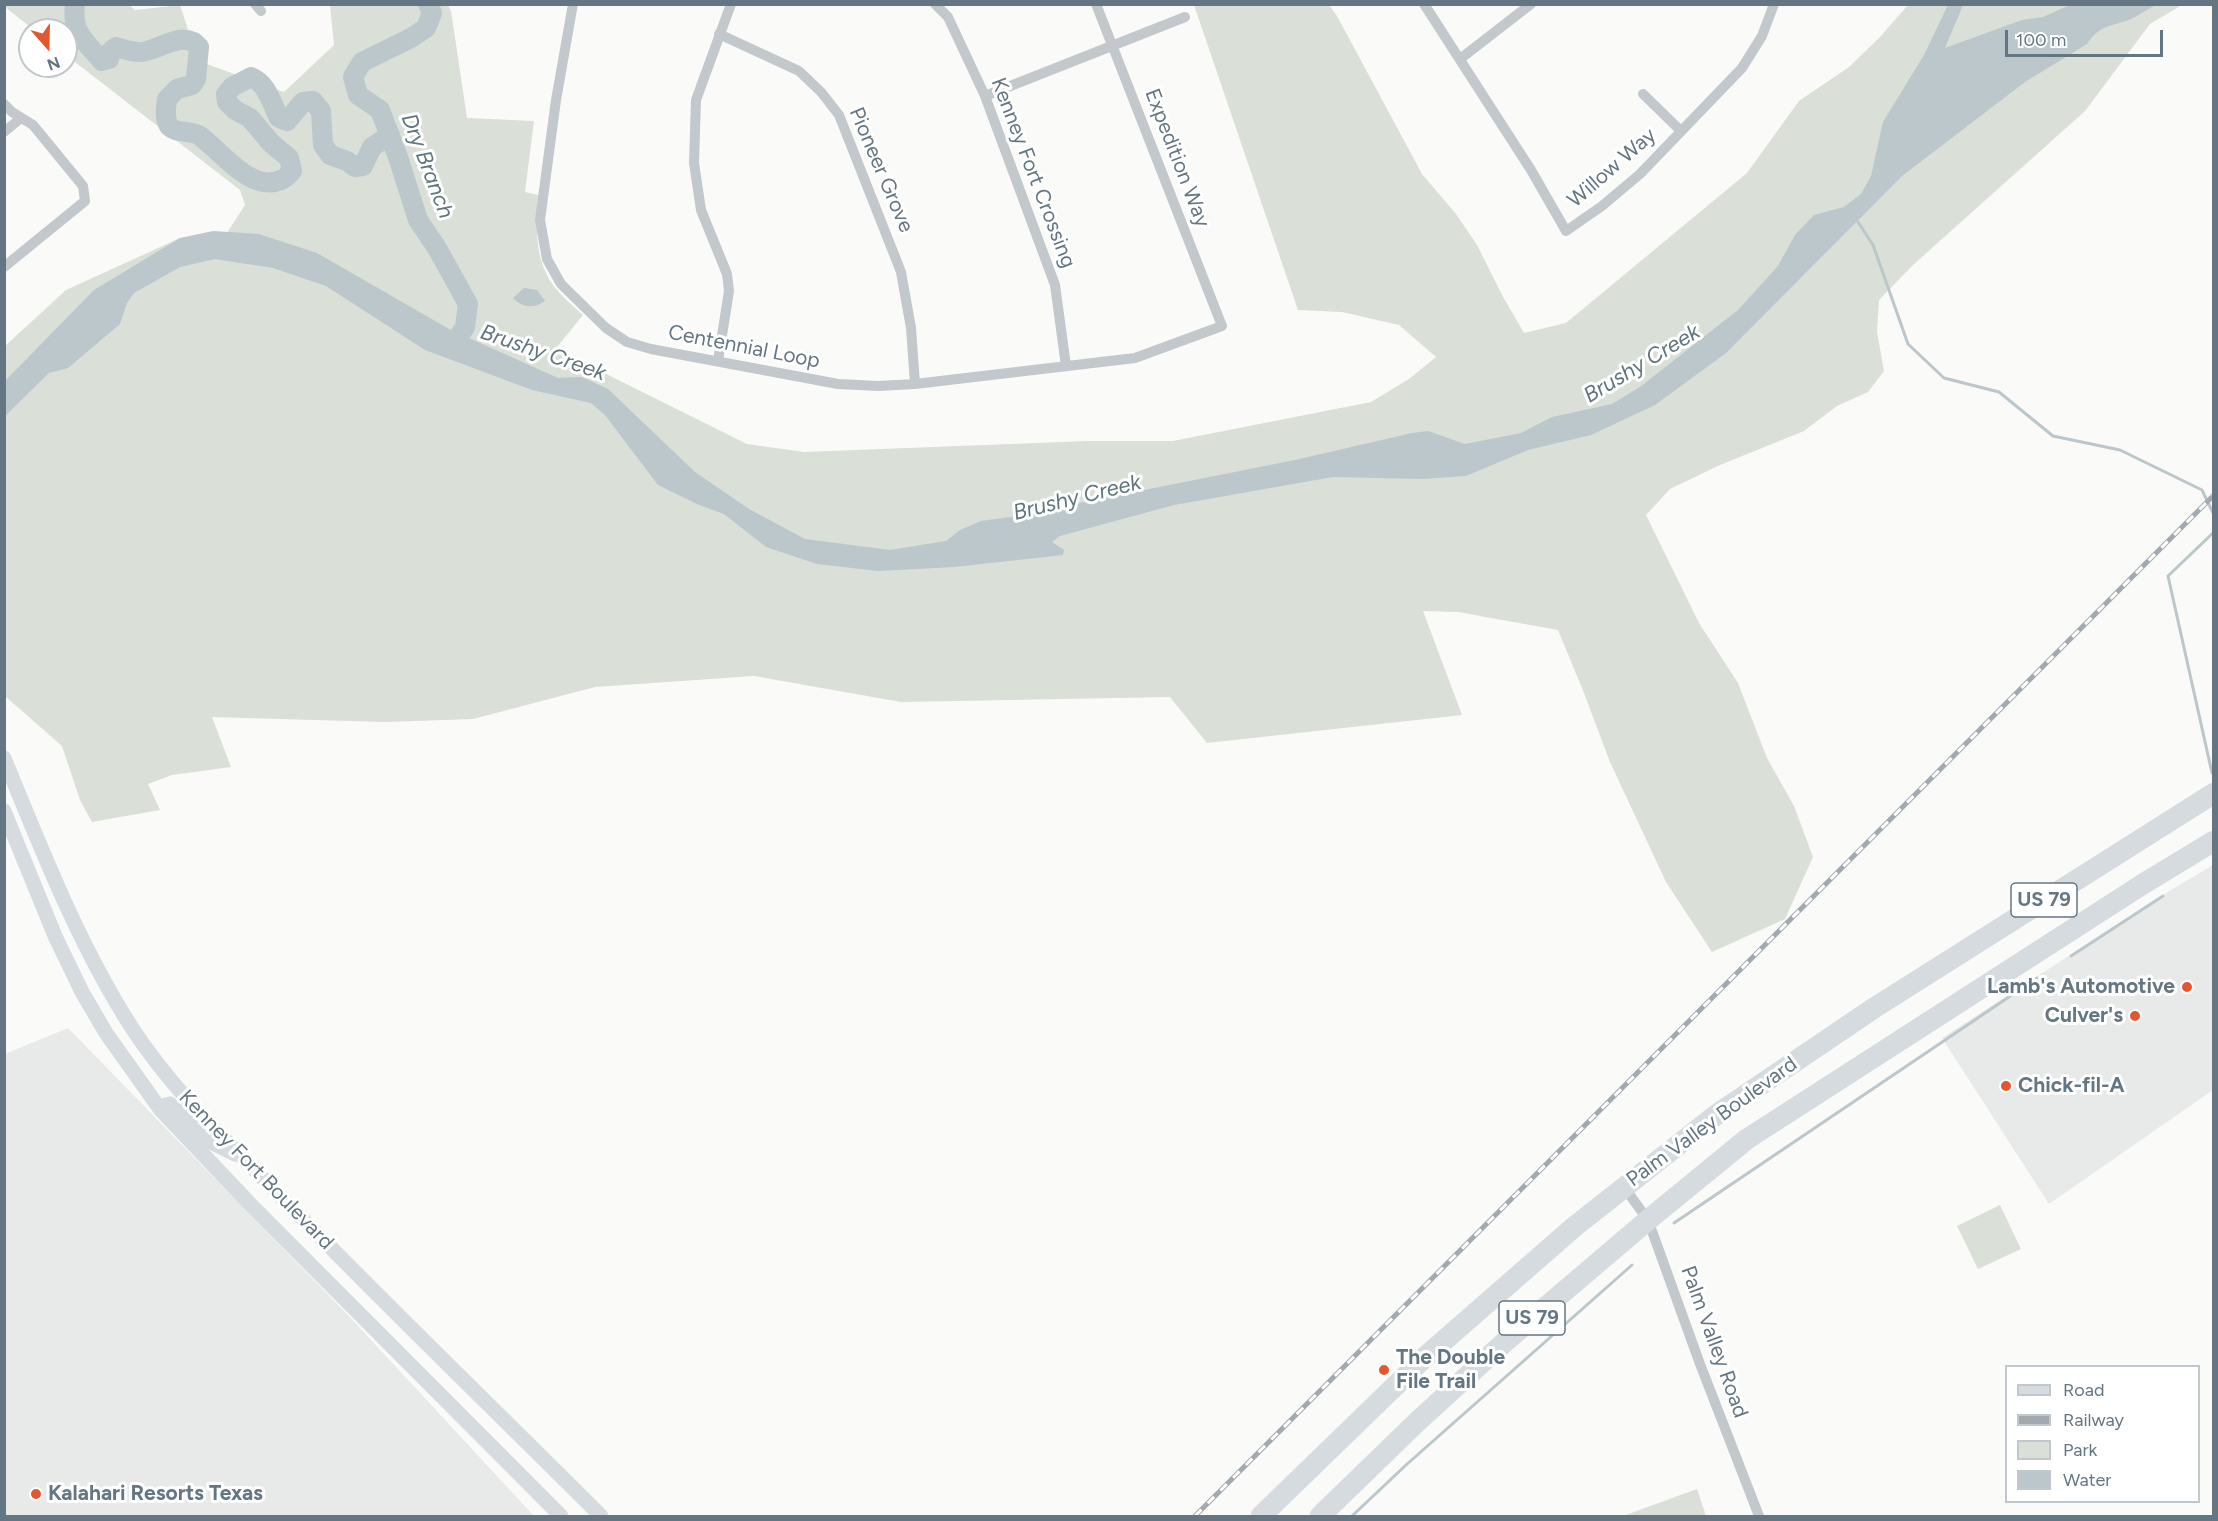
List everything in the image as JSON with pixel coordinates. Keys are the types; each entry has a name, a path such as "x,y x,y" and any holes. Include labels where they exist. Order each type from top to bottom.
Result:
{"highway":[{"name":"Palm Valley Boulevard","path":"1261,1516 1424,1358 1574,1227 1716,1115 1865,1015 2214,793"},
{"name":"Palm Valley Boulevard","path":"1320,1516 1475,1368 1747,1139 2143,884 2214,841"}],"main road":[{"name":"Kenney Fort Boulevard","path":"4,758 76,926 103,981 133,1029 173,1084 337,1254 601,1516"},
{"name":"Kenney Fort Boulevard","path":"6,815 55,936 82,992 106,1033 160,1109 251,1205 561,1516"},
{"path":"160,1109 166,1105 176,1108 205,1139 245,1160"}],"street":[{"name":"Centennial Loop","path":"573,4 556,100 540,220 547,259 561,284 606,328 627,342 651,349 838,384 878,386 915,384 1135,358 1222,327"},
{"path":"718,361 727,309 728,283 727,274 701,210 694,163 696,100 731,4"},
{"name":"Kenney Fort Crossing","path":"935,4 948,17 985,96 1055,285 1066,366"},
{"name":"Expedition Way","path":"1096,4 1222,327"},
{"name":"Willow Way","path":"1424,4 1531,170 1566,231 1602,206 1640,174 1742,68 1762,36 1774,4"},
{"path":"1460,59 1531,4"},
{"path":"985,96 1185,17"},
{"name":"Pioneer Grove","path":"719,34 798,71 821,92 839,115 901,272 910,328 915,384"},
{"path":"1643,93 1681,131"},
{"path":"4,104 33,125 82,186 85,201 4,267"},
{"path":"4,132 21,118"},
{"name":"Palm Valley Road","path":"1624,1187 1648,1220 1700,1364 1759,1516"}],"shaded area":[{"path":"2213,865 2213,1090 2049,1204 1942,1038 2161,896"},
{"path":"68,1028 347,1314 534,1516 5,1516 5,1054"}],"green space":[{"path":"128,4 135,10 180,5 191,39 204,63 284,92 334,45 330,5 448,5 451,11 467,118 534,121 525,192 538,195 539,253 553,285 583,315 557,347 580,361 747,444 804,452 1088,441 1173,441 1371,402 1409,379 1436,357 1399,325 1342,312 1298,310 1194,5 1329,5 1422,174 1456,214 1477,245 1524,333 1566,323 1747,173 1799,101 1849,67 1908,5 2182,5 2150,24 2085,111 1913,265 1879,300 1877,332 1884,371 1868,392 1837,406 1804,431 1720,465 1670,489 1646,515 1699,623 1738,683 1767,758 1794,806 1813,857 1785,919 1712,952 1666,882 1610,762 1558,630 1458,612 1423,611 1462,715 1207,743 1170,697 901,702 754,676 595,687 473,719 385,722 212,717 231,767 172,775 148,784 160,810 92,822 80,800 62,746 5,696 5,346 66,290 180,238 225,236 245,205 240,190 78,64 78,18 19,18 5,5"},
{"path":"2000,1205 2021,1249 1978,1269 1957,1226"},
{"path":"1697,1489 1706,1516 1623,1516"}],"water":[{"path":"1948,5 1963,5 1945,48 2022,20 2043,17 2070,5 2156,5 2131,19 2101,29 2087,44 2025,82 1902,176 1726,353 1655,405 1591,435 1528,450 1466,476 1423,479 1333,477 1174,505 1060,536 1052,542 1064,550 1063,555 954,567 878,571 817,564 766,547 724,514 699,505 658,485 605,415 591,403 532,390 425,350 326,286 273,268 215,259 180,267 134,293 127,303 120,324 68,368 49,373 5,416 5,381 94,290 180,238 213,231 259,234 317,253 449,329 558,378 582,377 608,389 695,472 749,509 805,539 890,550 946,541 960,530 981,521 1055,511 1074,504 1295,460 1412,433 1428,431 1465,444 1521,433 1552,417 1612,404 1640,387 1738,310 1778,266 1795,235 1814,215 1844,207 1861,194 1871,176 1883,122 1924,55"},
{"path":"524,288 537,290 545,301 533,306 521,304 513,298"}],"waterway":[{"path":"75,4 77,30 102,61 109,59 111,51 116,47 140,52 178,40 193,42 199,47 196,79 192,85 177,89 167,99 167,123 176,130 200,136 237,168 259,181 281,180 292,171 289,158 271,143 250,118 235,110 227,102 226,94 232,87 251,77 265,89 279,118 287,121 303,102 313,101 321,111 323,145 330,155 347,161 355,167 363,166 372,147 390,135"},
{"name":"Dry Branch","path":"428,4 432,13 426,28 362,62 353,77 358,95 380,110 418,220 437,248 468,304 465,327 452,347"},
{"path":"1856,219 1873,245 1908,344 1944,378 1999,392 2053,436 2120,450 2202,490 2214,515"},
{"path":"2212,773 2168,576 2214,532"},
{"path":"2071,956 2163,896"},
{"path":"1674,1223 2037,978"},
{"path":"1352,1516 1406,1465 1632,1265"}],"railway":[{"path":"1195,1516 2214,495"}],"place":[{"name":"Lamb's Automotive","path":"2187,987"},
{"name":"Culver's","path":"2135,1016"},
{"name":"Chick-fil-A","path":"2006,1086"},
{"name":"The Double File Trail","path":"1384,1370"},
{"name":"Kalahari Resorts Texas","path":"36,1494"}],"water label":[{"name":"Brushy Creek","path":"543,353"},
{"name":"Brushy Creek","path":"1642,364"},
{"name":"Brushy Creek","path":"1077,498"}]}
